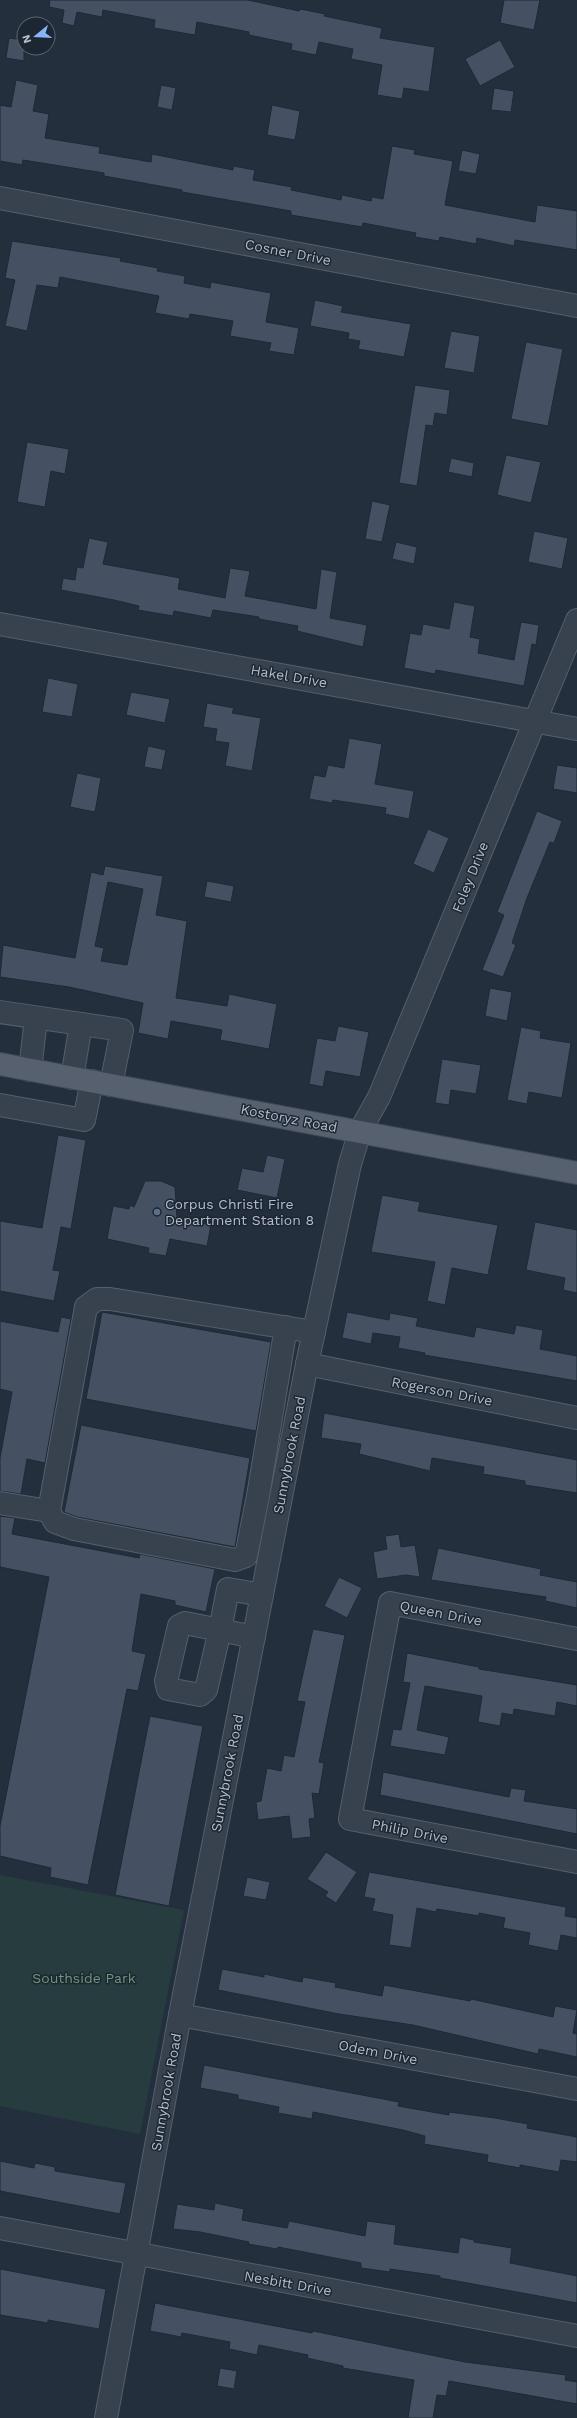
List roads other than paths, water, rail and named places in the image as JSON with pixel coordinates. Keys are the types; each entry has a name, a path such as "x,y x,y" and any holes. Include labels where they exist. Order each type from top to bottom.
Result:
{"main road":[{"name":"Kostoryz Road","path":"0,1064 577,1173"}],"street":[{"name":"Cosner Drive","path":"0,198 577,306"},
{"name":"Foley Drive","path":"360,1131 379,1097 577,620"},
{"name":"Hakel Drive","path":"0,624 577,729"},
{"path":"0,1012 122,1030 92,1081 84,1120 0,1105"},
{"path":"30,1070 36,1018"},
{"path":"82,1024 92,1081"},
{"name":"Sunnybrook Road","path":"106,2418 180,2016 307,1364 350,1164 360,1131"},
{"path":"286,1327 258,1496 246,1556 235,1560 74,1529 55,1522 49,1511 86,1307 97,1299 110,1299 286,1327 314,1332"},
{"name":"Rogerson Drive","path":"307,1364 577,1418"},
{"path":"0,1503 49,1511"},
{"path":"254,1637 220,1630 228,1589 262,1595"},
{"name":"Queen Drive","path":"371,1712 390,1603 577,1640"},
{"name":"Philip Drive","path":"371,1712 350,1819 577,1862"},
{"name":"Odem Drive","path":"180,2016 577,2089"},
{"name":"Nesbitt Drive","path":"0,2228 136,2255 577,2336"}],"place":[{"name":"Corpus Christi Fire Department Station 8","path":"157,1212"}],"park label":[{"name":"Southside Park","path":"84,1978"}]}
